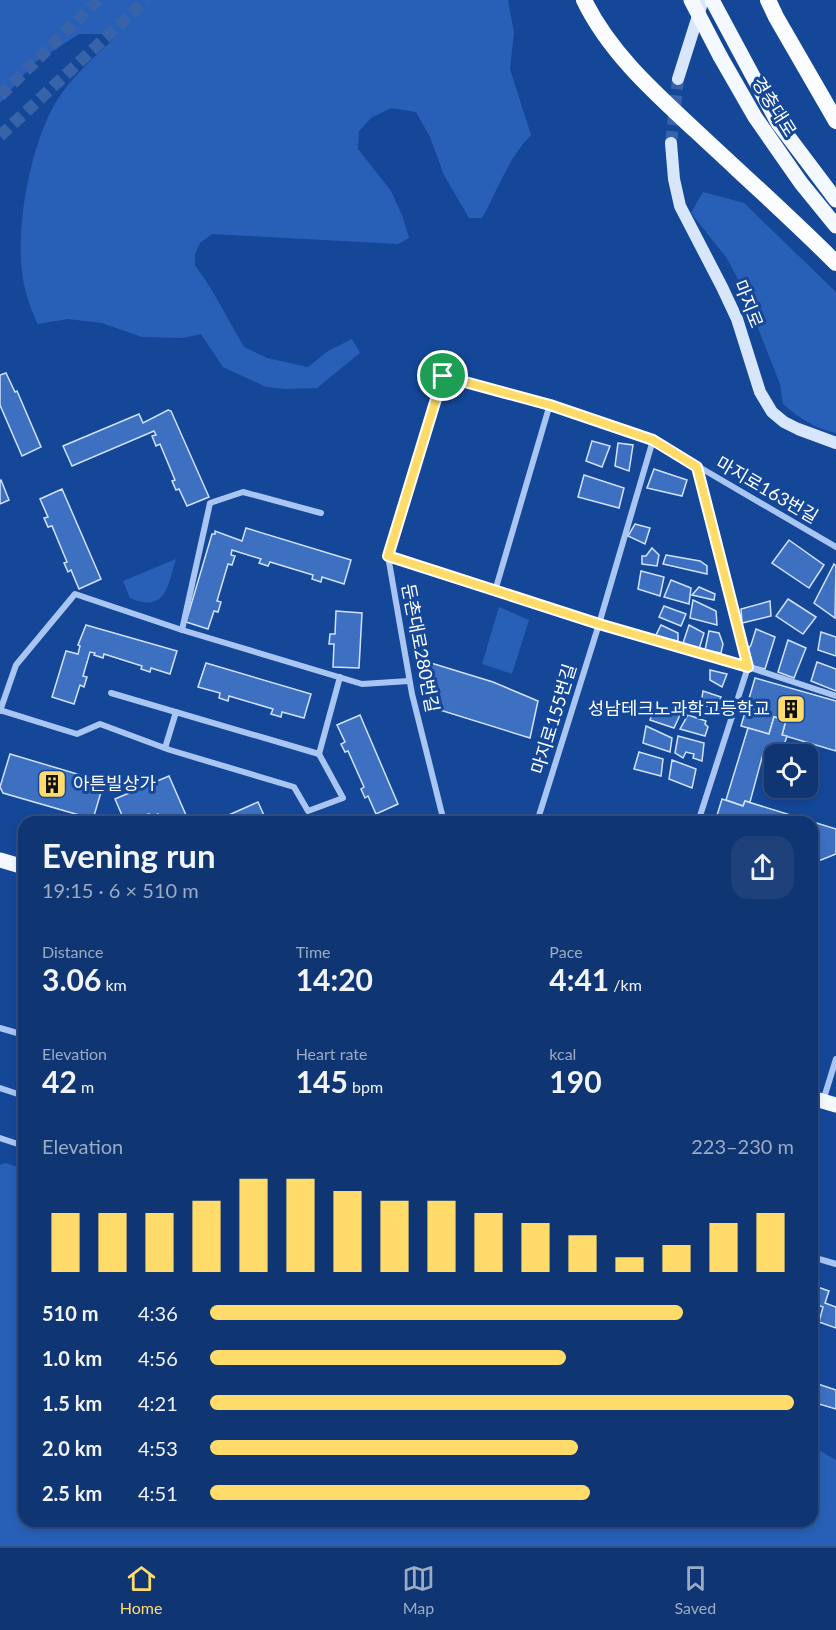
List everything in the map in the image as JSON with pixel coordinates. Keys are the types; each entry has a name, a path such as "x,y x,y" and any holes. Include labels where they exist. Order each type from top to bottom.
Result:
{"highway":[{"path":"584,0 618,52 653,91 836,263"},
{"path":"768,0 836,121"}],"main road":[{"name":"경충대로","path":"691,0 755,117 801,183 836,226"},
{"path":"678,79 703,0"},
{"name":"경충대로","path":"712,0 778,123 836,200"},
{"name":"마지로","path":"671,143 674,178 680,206 737,320 760,392 772,412 784,422 836,443"},
{"path":"0,860 18,865"}],"street":[{"name":"마지로163번길","path":"443,376 550,405 653,440 836,547"},
{"name":"둔촌대로280번길","path":"443,376 388,556 409,681 443,816"},
{"path":"495,591 550,405"},
{"path":"599,624 653,440"},
{"path":"697,467 748,667 700,816"},
{"path":"182,630 210,503 243,492 321,513"},
{"path":"388,556 599,624 748,667 836,696"},
{"path":"340,677 319,754 343,798 308,811 294,787 165,748 100,724 77,734 0,710 16,665 75,594 182,630 340,677 362,684 409,681"},
{"name":"마지로155번길","path":"539,816 599,624"},
{"path":"111,693 319,754"},
{"path":"165,748 176,712"},
{"path":"0,1028 18,1033"},
{"path":"823,1102 836,1059"},
{"path":"0,1088 18,1094"},
{"path":"0,1138 18,1144"},
{"path":"818,1259 836,1264"}],"shaded area":[{"path":"0,0 508,0 514,33 510,69 531,135 510,164 482,218 469,218 444,175 430,137 416,112 391,108 371,118 359,131 358,149 391,191 409,238 398,244 212,234 200,243 195,254 195,265 244,347 267,358 308,367 328,351 352,339 360,353 317,388 266,387 223,367 201,334 183,338 142,337 102,323 68,319 38,324 24,285 21,231 27,184 39,139 62,92 118,34 79,34 34,63 0,103"},
{"path":"703,192 744,203 836,292 836,433 807,422 783,404 780,384 741,285 726,257 691,213"},
{"path":"176,559 167,587 158,600 142,602 130,598 123,581"},
{"path":"499,607 529,620 512,674 482,664"},
{"path":"5,1163 18,1167 18,1527 818,1527 818,1450 836,1460 836,1546 0,1546 0,1165"}],"building":[{"path":"6,373 15,392 17,391 41,447 22,456 0,405 0,375"},
{"path":"168,410 171,411 209,497 187,506 179,489 176,490 172,481 175,480 160,444 156,446 152,436 156,435 154,431 72,466 63,446 139,414 143,423"},
{"path":"592,441 610,446 602,467 586,461"},
{"path":"618,443 633,445 629,471 615,466"},
{"path":"654,469 687,480 682,496 647,488"},
{"path":"584,475 624,488 619,508 578,497"},
{"path":"0,481 9,500 0,504"},
{"path":"62,489 101,579 79,589 71,570 68,572 64,563 67,562 52,526 48,527 44,518 48,517 40,499"},
{"path":"635,524 650,528 645,544 628,536"},
{"path":"246,528 351,560 344,584 322,577 321,582 312,579 313,575 270,562 268,566 259,563 261,559 232,550 231,555 235,556 232,565 228,564 217,601 221,602 218,612 214,611 208,629 186,622 212,534 215,534 215,531 242,541"},
{"path":"789,540 824,565 809,588 772,563"},
{"path":"652,548 659,555 657,566 642,564 642,556 646,556"},
{"path":"666,555 700,561 707,566 707,574 663,564"},
{"path":"834,564 836,566 835,618 814,603"},
{"path":"641,571 664,577 660,596 638,589"},
{"path":"671,580 691,588 689,604 664,597"},
{"path":"699,587 715,594 714,600 692,595"},
{"path":"788,599 816,617 803,634 776,616"},
{"path":"693,600 716,611 717,625 690,618"},
{"path":"770,601 771,616 742,623 741,609"},
{"path":"664,606 686,614 681,626 659,617"},
{"path":"336,611 362,613 359,668 333,667 334,644 329,644 330,634 335,634"},
{"path":"86,625 177,651 170,674 151,668 150,672 141,669 142,666 104,654 103,658 90,652 83,676 87,677 84,687 80,685 74,704 52,697 66,651 78,654 80,646 78,645"},
{"path":"661,625 678,633 678,641 655,637"},
{"path":"689,625 704,633 699,649 683,643"},
{"path":"756,629 775,637 765,669 750,665 745,654 751,645"},
{"path":"709,631 719,633 723,644 721,653 705,650"},
{"path":"821,632 836,637 836,656 818,650"},
{"path":"788,640 806,648 794,678 778,672"},
{"path":"817,662 836,669 836,691 811,681"},
{"path":"206,663 311,694 304,718 282,712 281,717 271,714 273,709 229,696 228,701 219,698 220,693 198,687"},
{"path":"431,663 493,682 538,701 530,738 427,706"},
{"path":"710,670 727,674 722,687 710,680"},
{"name":"성남테크노과학고등학교","path":"755,678 836,701 836,751 782,735 786,720 774,717 769,734 741,726"},
{"path":"703,691 721,697 717,710 701,704"},
{"path":"655,705 680,715 674,728 650,720"},
{"path":"360,715 398,804 376,814 368,796 365,798 361,789 364,787 348,751 345,752 341,744 345,742 337,725"},
{"path":"688,715 706,721 705,724 708,727 705,736 680,729"},
{"path":"774,717 786,720 782,735 787,736 784,744 764,744 750,802 745,801 743,806 726,800 748,728 769,734"},
{"path":"646,726 672,738 670,752 643,743"},
{"path":"678,736 704,743 702,761 693,758 694,754 686,752 683,758 675,753"},
{"path":"639,752 663,759 661,776 634,769"},
{"name":"아튼빌상가","path":"10,754 104,782 94,816 83,816 3,793 0,787"},
{"path":"672,760 696,769 692,788 669,779"},
{"path":"169,776 186,816 159,816 158,814 150,816 149,814 122,816 115,799"},
{"path":"722,799 743,806 745,801 794,816 717,816"},
{"path":"258,802 264,816 226,816"},
{"path":"818,823 836,829 836,854 818,860"},
{"path":"818,1287 829,1291 825,1303 836,1307 836,1328 819,1322 823,1307 818,1305"},
{"path":"818,1384 836,1390 836,1409 818,1404"}],"tunnel":[{"path":"0,96 98,0"},
{"path":"0,136 146,0"},
{"path":"671,143 678,79"}],"place":[{"name":"성남테크노과학고등학교","path":"791,709"},
{"name":"아튼빌상가","path":"52,784"}],"route":[{"path":"443,376 550,405 653,440 697,467 748,667 599,624 388,556 443,376"}]}
